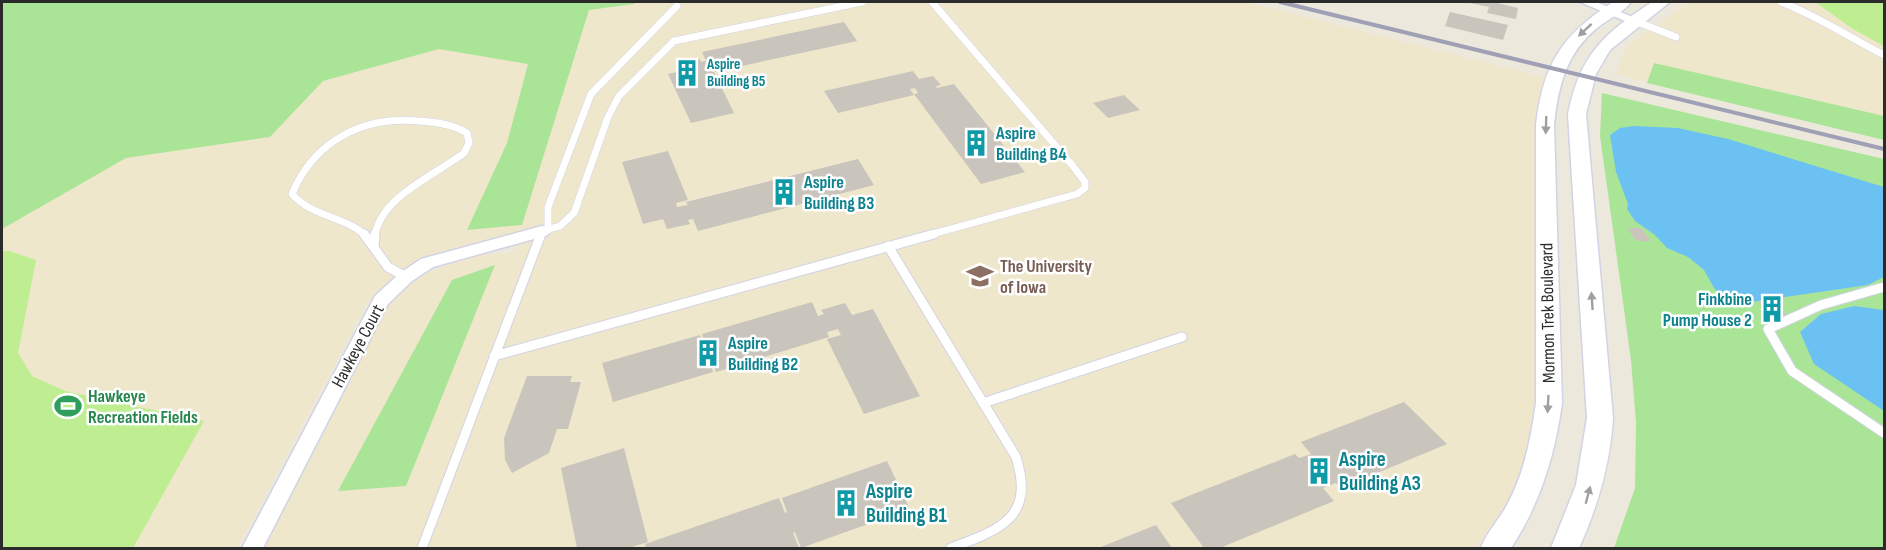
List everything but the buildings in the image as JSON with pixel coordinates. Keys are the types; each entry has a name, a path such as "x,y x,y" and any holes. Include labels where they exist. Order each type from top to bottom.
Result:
{"main road":[{"path":"1565,549 1587,501 1599,451 1600,408 1577,114 1586,79 1596,54 1611,37 1662,2"},
{"name":"Mormon Trek Boulevard","path":"1495,549 1526,498 1545,436 1549,403 1545,126 1549,88 1556,68 1586,28 1616,6"}],"street":[{"path":"1586,2 1616,6 1634,20"},
{"name":"Hawkeye Court","path":"252,549 381,300 406,277 428,263 453,254 545,230"}],"lane":[{"path":"545,230 568,222 574,213 608,117 619,96 674,41 862,2"},
{"path":"494,356 1060,199 1077,194 1085,188 1085,182 1073,165 932,2"},
{"path":"1780,2 1810,13 1828,27 1884,55"},
{"path":"422,549 494,356 545,230 548,207 591,94 662,25 677,6"},
{"path":"1634,20 1676,37"},
{"path":"374,247 378,224 382,216 399,200 464,153 469,143 467,133 442,123 399,119 369,122 343,133 297,180 292,194 298,202 312,211 366,234 374,247 388,268 406,277"},
{"path":"888,246 983,403 1024,476 1024,495 1017,512 1004,526 951,549"},
{"path":"1884,287 1821,305 1768,329 1788,360 1792,371 1884,433"},
{"path":"983,403 1182,337"}],"shaded area":[{"name":"The University of Iowa","path":"2,2 1246,2 1543,77 1536,110 1537,407 1528,455 1505,506 1475,548 264,548 387,309 407,287 429,272 480,255 515,252 513,233 433,254 380,288 367,303 237,548 2,548"},
{"path":"1689,2 1884,2 1884,138 1615,74 1629,44"}],"green space":[{"path":"2,2 635,2 589,10 522,225 467,230 507,143 528,64 439,49 323,81 270,137 126,158 2,229"},
{"path":"1815,2 1884,2 1884,46 1853,29"},
{"path":"1654,63 1884,116 1884,140 1647,83"},
{"path":"1602,93 1884,159 1884,548 1614,548 1635,488 1636,423 1631,360 1600,136"},
{"name":"Hawkeye Recreation Fields","path":"2,251 36,260 18,353 32,376 65,391 204,421 133,548 2,548"},
{"path":"495,265 406,486 338,491 452,280"}],"water":[{"path":"1633,126 1678,128 1728,139 1884,187 1884,277 1868,285 1744,303 1723,297 1714,288 1704,270 1688,257 1667,248 1655,235 1635,221 1627,209 1628,204 1616,172 1610,135 1620,128"},
{"path":"1854,306 1884,310 1884,411 1814,364 1800,332 1821,314"}],"railway":[{"path":"1280,2 1884,149"}],"place":[{"name":"Aspire Building B5","path":"687,73"},
{"name":"Aspire Building B4","path":"976,143"},
{"name":"Aspire Building B3","path":"784,192"},
{"name":"The University of Iowa","path":"980,276"},
{"name":"Finkbine Pump House 2","path":"1772,309"},
{"name":"Aspire Building B2","path":"708,353"},
{"name":"Hawkeye Recreation Fields","path":"68,406"},
{"name":"Aspire Building A3","path":"1319,471"},
{"name":"Aspire Building B1","path":"846,503"}]}
